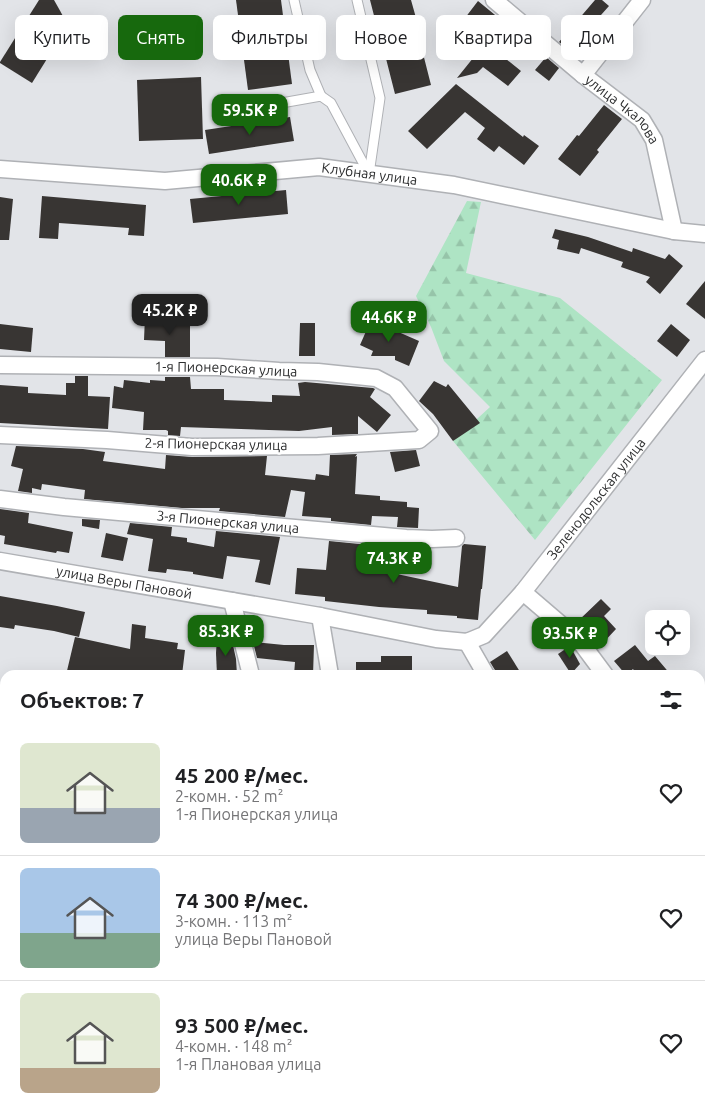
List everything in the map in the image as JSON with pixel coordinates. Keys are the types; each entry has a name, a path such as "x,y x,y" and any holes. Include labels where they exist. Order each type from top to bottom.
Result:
{"street":[{"name":"улица Чкалова","path":"494,0 582,74 642,120 654,140 674,231"},
{"path":"582,74 642,0"},
{"name":"Клубная улица","path":"0,169 165,182 319,168 454,185 674,231 705,234"},
{"name":"Зеленодольская улица","path":"467,642 484,634 523,592 705,360"},
{"name":"1-я Пионерская улица","path":"0,365 217,367 318,372 376,378 394,388 430,431"},
{"name":"2-я Пионерская улица","path":"0,434 201,446 318,446 419,440 430,431"},
{"name":"3-я Пионерская улица","path":"0,500 406,538 456,538"},
{"name":"улица Веры Пановой","path":"0,561 320,616 436,639 467,642"},
{"path":"523,592 579,640 601,670"},
{"path":"232,602 249,670"},
{"path":"320,616 329,670"},
{"path":"467,642 483,670"}],"lane":[{"path":"294,0 310,70 321,96 331,103 369,174"},
{"path":"357,0 380,98 369,174"},
{"path":"220,114 321,96"}],"green space":[{"path":"467,201 481,202 466,273 560,298 662,380 535,540 453,441 490,407 444,361 431,327 416,296"}],"building":[{"path":"39,0 54,0 62,15 30,15"},
{"path":"236,0 281,0 283,15 238,15"},
{"path":"370,0 411,0 415,15 374,15"},
{"path":"595,0 602,0 609,6 601,15 582,15"},
{"path":"478,1 495,15 467,15"},
{"path":"15,38 15,60 46,60 32,83 0,62"},
{"path":"244,60 289,60 292,84 248,90"},
{"path":"386,60 425,60 431,85 395,94"},
{"path":"471,60 507,60 521,71 508,86 483,67 477,73 457,78"},
{"path":"543,60 550,60 559,68 549,81 535,70"},
{"path":"201,77 203,139 139,141 137,80"},
{"path":"456,84 523,137 524,135 539,146 524,165 499,146 494,152 477,139 485,128 465,112 427,149 408,131"},
{"path":"604,105 622,119 597,150 599,152 580,176 558,159"},
{"path":"290,117 294,141 209,154 205,130"},
{"path":"286,190 288,214 193,223 190,199"},
{"path":"42,196 146,205 144,236 128,235 129,228 59,223 58,239 39,238"},
{"path":"0,197 13,199 9,240 0,240"},
{"path":"555,229 588,237 632,252 633,248 665,259 669,254 683,266 660,294 646,282 650,277 621,267 623,262 581,248 579,254 557,249 559,240 552,238"},
{"path":"705,281 705,319 686,304"},
{"path":"145,316 160,317 160,322 190,321 190,357 165,357 165,341 144,340"},
{"path":"371,320 419,341 409,366 395,360 395,356 371,356 373,351 360,345"},
{"path":"300,323 315,323 315,356 299,356"},
{"path":"0,324 33,328 31,352 0,349"},
{"path":"671,324 690,340 677,357 657,341"},
{"path":"75,376 88,376 88,396 110,397 108,429 0,423 0,385 28,387 28,393 66,395 66,383 75,383"},
{"path":"165,377 190,377 191,389 224,389 224,400 272,402 272,395 300,396 298,383 305,382 373,388 375,389 370,397 391,415 377,432 358,416 358,434 332,435 332,427 299,431 181,427 180,436 168,435 166,430 143,430 144,412 112,408 114,386 123,388 124,380 150,383 150,380 165,381"},
{"path":"434,381 446,387 448,384 480,423 453,441 433,414 419,401"},
{"path":"16,446 83,449 105,452 103,461 165,469 166,455 192,457 267,456 265,475 315,480 316,474 329,476 330,455 357,454 355,457 357,456 355,494 380,496 380,500 407,502 407,507 419,508 418,528 397,527 398,517 372,516 371,525 331,521 331,518 302,516 305,492 291,490 285,517 219,511 220,508 182,508 84,499 85,490 42,484 41,490 32,488 32,493 18,491 23,469 11,466"},
{"path":"416,450 420,466 395,472 390,452"},
{"path":"0,509 29,513 28,523 73,532 69,553 57,551 56,553 4,544 5,536 0,535"},
{"path":"82,519 100,520 99,529 82,526"},
{"path":"130,523 172,527 171,536 187,538 187,542 214,547 216,531 280,537 270,585 255,582 260,560 227,556 223,579 193,574 193,572 167,569 166,573 148,571 153,539 127,534"},
{"path":"106,533 128,538 123,561 101,557"},
{"path":"329,541 370,545 370,552 361,552 359,566 458,587 462,546 464,544 486,546 478,620 457,618 457,616 427,614 427,610 325,601 325,597 295,594 297,568 326,570"},
{"path":"396,547 421,549 421,557 395,554"},
{"path":"0,596 85,612 79,637 15,625 14,629 0,627"},
{"path":"601,599 611,609 604,616 616,629 602,644 578,621"},
{"path":"132,624 146,626 145,638 178,643 177,649 185,650 183,670 67,670 75,637 130,649"},
{"path":"217,636 231,636 237,670 217,670"},
{"path":"253,642 314,645 313,670 294,670 295,662 257,658"},
{"path":"635,645 648,661 655,656 667,670 622,670 614,661"},
{"path":"570,646 580,664 575,670 568,670 558,654"},
{"path":"507,651 519,670 495,670 490,662"},
{"path":"381,656 412,656 412,670 356,670 356,662 381,662"}]}
